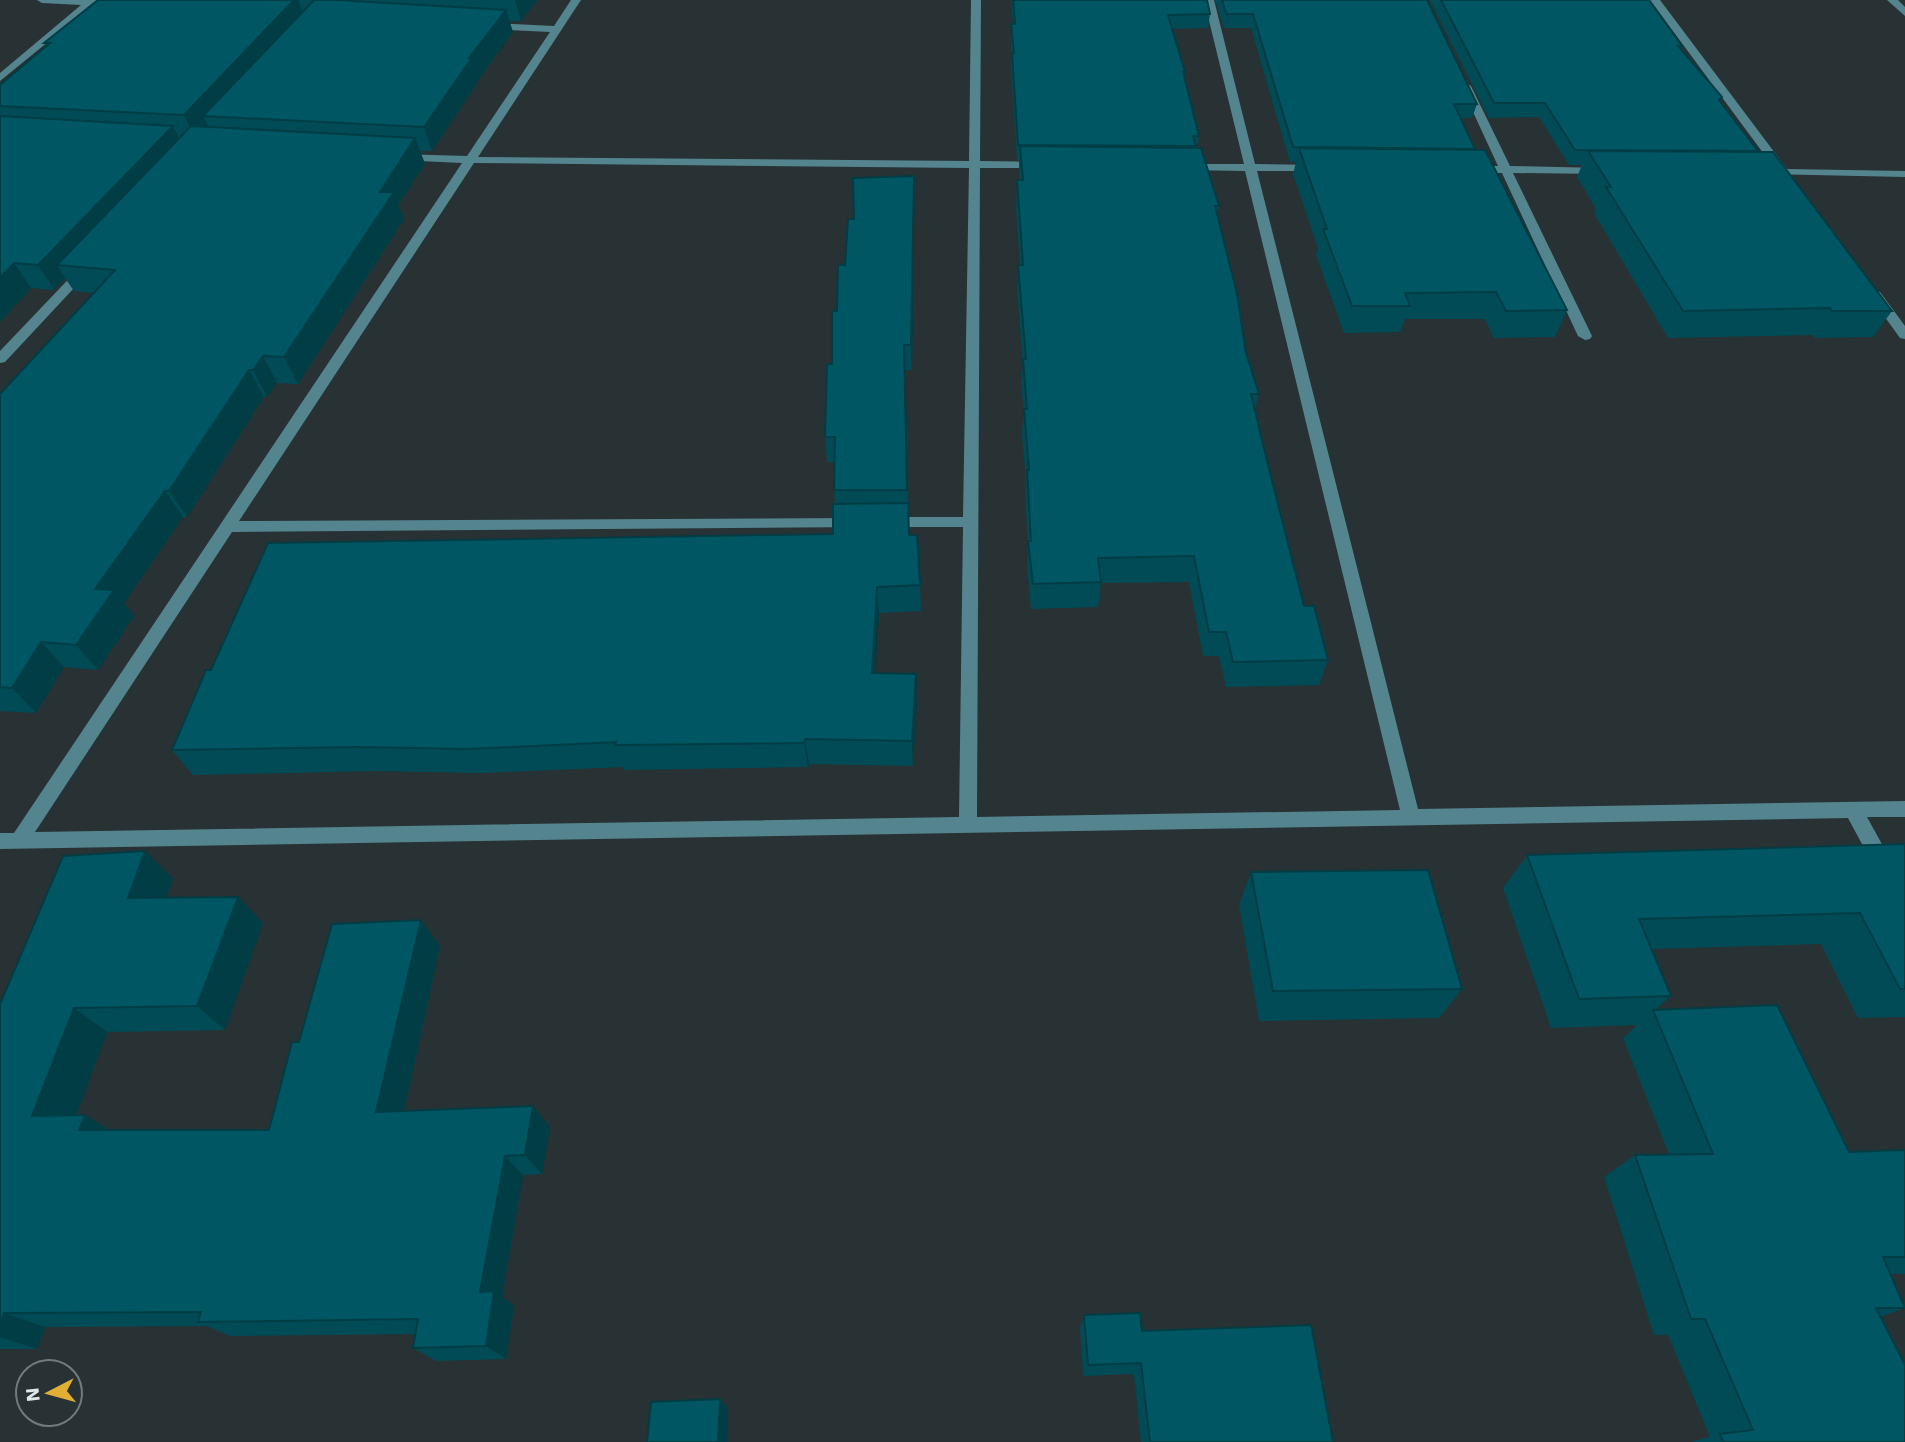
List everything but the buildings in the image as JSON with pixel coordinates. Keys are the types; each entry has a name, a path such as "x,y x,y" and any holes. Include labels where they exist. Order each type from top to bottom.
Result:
{"street":[{"path":"42,0 131,5"},
{"path":"20,840 576,0"},
{"path":"968,825 976,0"},
{"path":"1209,0 1411,817"},
{"path":"1655,0 1792,183"},
{"path":"1892,0 1905,13"},
{"path":"0,78 92,1"},
{"path":"473,25 556,29"},
{"path":"1459,73 1585,336"},
{"path":"388,156 469,160 1057,166"},
{"path":"1168,167 1331,168"},
{"path":"1466,169 1617,171"},
{"path":"1756,172 1905,174"},
{"path":"0,359 94,258"},
{"path":"1865,281 1905,335"},
{"path":"227,527 971,522"},
{"path":"0,841 1905,809"},
{"path":"1853,810 1905,905"}]}
